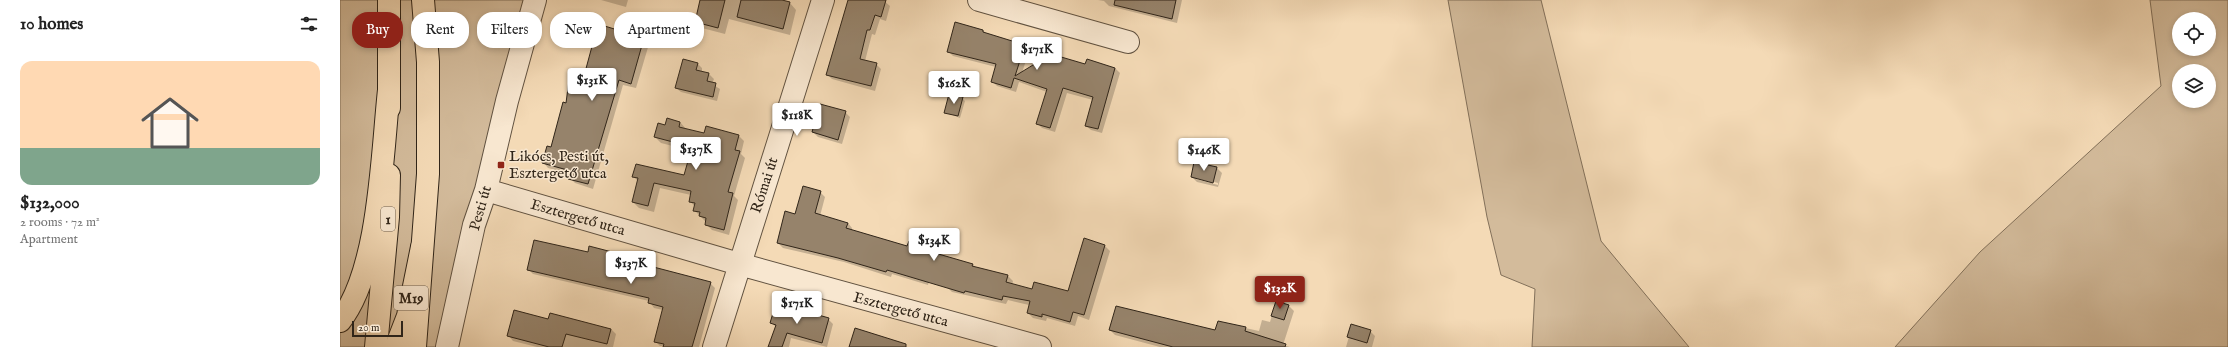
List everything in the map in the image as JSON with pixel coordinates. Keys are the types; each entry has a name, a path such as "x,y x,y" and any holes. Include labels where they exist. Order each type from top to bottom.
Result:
{"main road":[{"name":"1","path":"376,347 388,217 389,0"},
{"path":"415,347 428,174 428,62 424,0"},
{"path":"340,321 359,284 370,248 389,90"},
{"name":"M19","path":"396,347 408,316 422,247"}],"street":[{"name":"Pesti út","path":"447,347 474,225 486,190 507,101 535,0"},
{"name":"Római út","path":"714,347 823,0"},
{"path":"979,0 1128,42"},
{"name":"Esztergető utca","path":"486,190 739,264 1040,347"}],"shaded area":[{"path":"340,0 525,0 522,12 477,12 477,48 512,48 488,134 441,347 340,347"},
{"path":"1448,0 1541,0 1601,241 1689,347 1532,347 1535,289 1501,275 1487,217"},
{"path":"2150,0 2228,0 2228,347 1895,347 1980,252 2161,86"}],"building":[{"path":"700,0 725,0 718,28 704,24 704,12 697,12"},
{"path":"741,0 782,0 790,2 783,29 737,17"},
{"path":"848,0 886,0 881,17 875,15 870,30 867,30 860,59 877,63 871,86 826,75"},
{"path":"1115,0 1176,0 1172,19 1114,5"},
{"path":"955,22 1025,45 1015,76 1051,54 1085,64 1087,59 1115,68 1098,129 1085,126 1093,97 1063,88 1050,128 1036,124 1047,89 1014,78 1011,88 991,82 996,64 947,52"},
{"path":"606,26 614,29 614,48 641,48 631,84 619,80 588,184 568,179 571,171 542,163 547,146 551,147 563,102 566,103 569,80 584,76 592,48 606,48"},
{"path":"683,59 698,63 696,70 709,73 707,81 716,83 713,97 675,88"},
{"path":"949,94 963,97 958,116 944,113"},
{"path":"820,104 846,111 838,140 812,132"},
{"path":"667,118 680,122 679,127 704,133 706,126 739,135 735,150 740,151 728,192 733,193 724,230 705,225 706,218 699,216 700,212 693,211 695,203 689,202 691,191 654,183 648,206 632,202 638,178 632,177 636,164 684,175 692,147 654,137 658,123 665,125"},
{"path":"1194,162 1217,167 1213,183 1191,177"},
{"path":"803,186 821,191 815,213 848,223 846,228 907,246 909,241 936,249 935,253 973,264 972,266 1008,275 1006,282 1032,289 1034,282 1068,291 1084,238 1105,245 1084,315 1073,312 1070,322 1042,314 1042,317 1027,313 1030,301 1003,296 1002,300 965,291 964,293 887,270 886,272 777,243 785,211 795,214"},
{"path":"534,240 588,252 589,246 643,260 642,264 711,282 692,347 663,347 664,344 654,342 663,307 648,303 649,298 527,270"},
{"path":"1276,301 1289,305 1284,320 1271,316"},
{"path":"776,303 829,318 822,343 787,333 782,347 768,347 776,325 770,323"},
{"path":"1116,306 1215,330 1218,321 1246,327 1245,331 1286,344 1285,347 1173,347 1109,330"},
{"path":"514,310 548,319 550,313 611,329 607,344 566,334 562,347 549,347 507,336"},
{"path":"1351,324 1371,330 1367,343 1347,337"},
{"path":"855,328 906,344 906,347 849,347"}],"place":[{"name":"Likócs, Pesti út, Esztergető utca","path":"501,165"}]}
